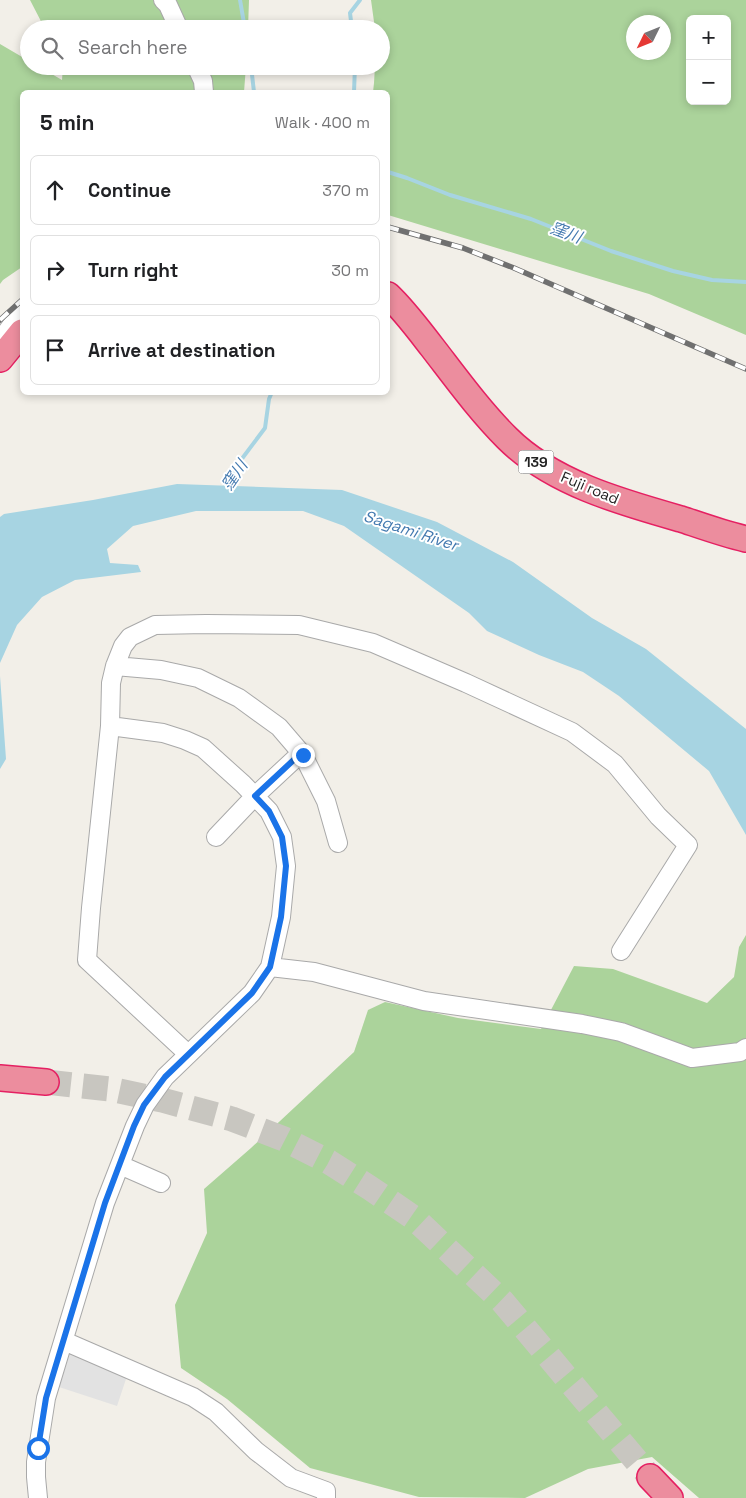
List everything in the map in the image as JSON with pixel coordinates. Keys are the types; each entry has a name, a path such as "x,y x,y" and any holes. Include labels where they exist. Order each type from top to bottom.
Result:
{"highway":[{"name":"Fuji road","path":"390,297 482,411 508,439 536,461 573,483 610,498 746,539"},
{"path":"0,359 20,334"},
{"path":"0,1078 46,1082"},
{"path":"650,1477 670,1498"}],"street":[{"path":"163,0 168,5 175,20"},
{"path":"200,75 204,90"},
{"path":"0,341 20,316"},
{"path":"188,1054 88,960 91,908 110,726 111,683 115,666 130,637 155,625 299,625 373,643 572,732 614,764 658,816 688,845 621,951"},
{"path":"115,666 161,670 198,678 239,698 279,727 300,754 303,755 326,801 338,843"},
{"path":"38,1498 36,1477 38,1448 46,1398 105,1203 134,1126 144,1105 165,1077 252,993 270,967 281,917 286,866 282,837 269,811 203,748 186,740 162,733 110,726"},
{"path":"216,837 255,796 300,754"},
{"path":"270,967 314,972 424,1001 582,1024 621,1032 692,1058 740,1052 746,1048"},
{"path":"120,1165 161,1183"},
{"path":"64,1341 99,1358 193,1397 216,1412 256,1451 277,1468 291,1478 326,1491 326,1498"}],"green space":[{"path":"30,0 249,0 248,20 40,20"},
{"path":"371,0 746,0 746,335 649,294 390,216 390,90 373,90 374,75 390,75 390,20 374,20"},
{"path":"0,44 20,56 20,75 53,75 62,80 62,75 245,75 244,90 20,90 20,268 0,284"},
{"path":"746,935 746,1498 699,1498 652,1457 588,1469 525,1498 419,1497 310,1468 227,1399 181,1368 175,1305 207,1233 204,1189 354,1052 368,1010 385,1002 458,1018 541,1029 574,966 613,969 707,1003 734,977 739,947"}],"shaded area":[{"path":"70,1353 128,1373 117,1406 59,1387"}],"water":[{"name":"Sagami River","path":"177,484 342,490 437,522 513,562 592,618 646,649 746,729 746,835 709,771 619,696 583,672 539,655 487,631 469,613 344,526 303,511 196,511 133,526 107,549 110,563 138,565 141,572 75,580 42,597 17,625 0,663 0,517 4,514"},
{"path":"0,676 6,759 0,769"}],"waterway":[{"path":"240,0 243,20"},
{"path":"351,20 350,13 360,0"},
{"path":"252,75 254,90"},
{"path":"354,90 355,75"},
{"name":"窪川","path":"390,173 450,195 531,219 611,251 673,271 712,280 746,282"},
{"name":"窪川","path":"224,489 238,464 265,428 271,395"}],"tunnel":[{"path":"46,1082 110,1089 162,1100 232,1119 284,1139 329,1162 370,1188 414,1218 502,1301 650,1477"}],"railway":[{"path":"390,228 463,248 514,268 746,369"},
{"path":"0,320 20,302"}],"route":[{"path":"38,1448 46,1398 105,1203 134,1126 144,1105 165,1077 252,993 270,967 281,917 286,866 282,837 269,811 255,796 300,754 303,755"}]}
